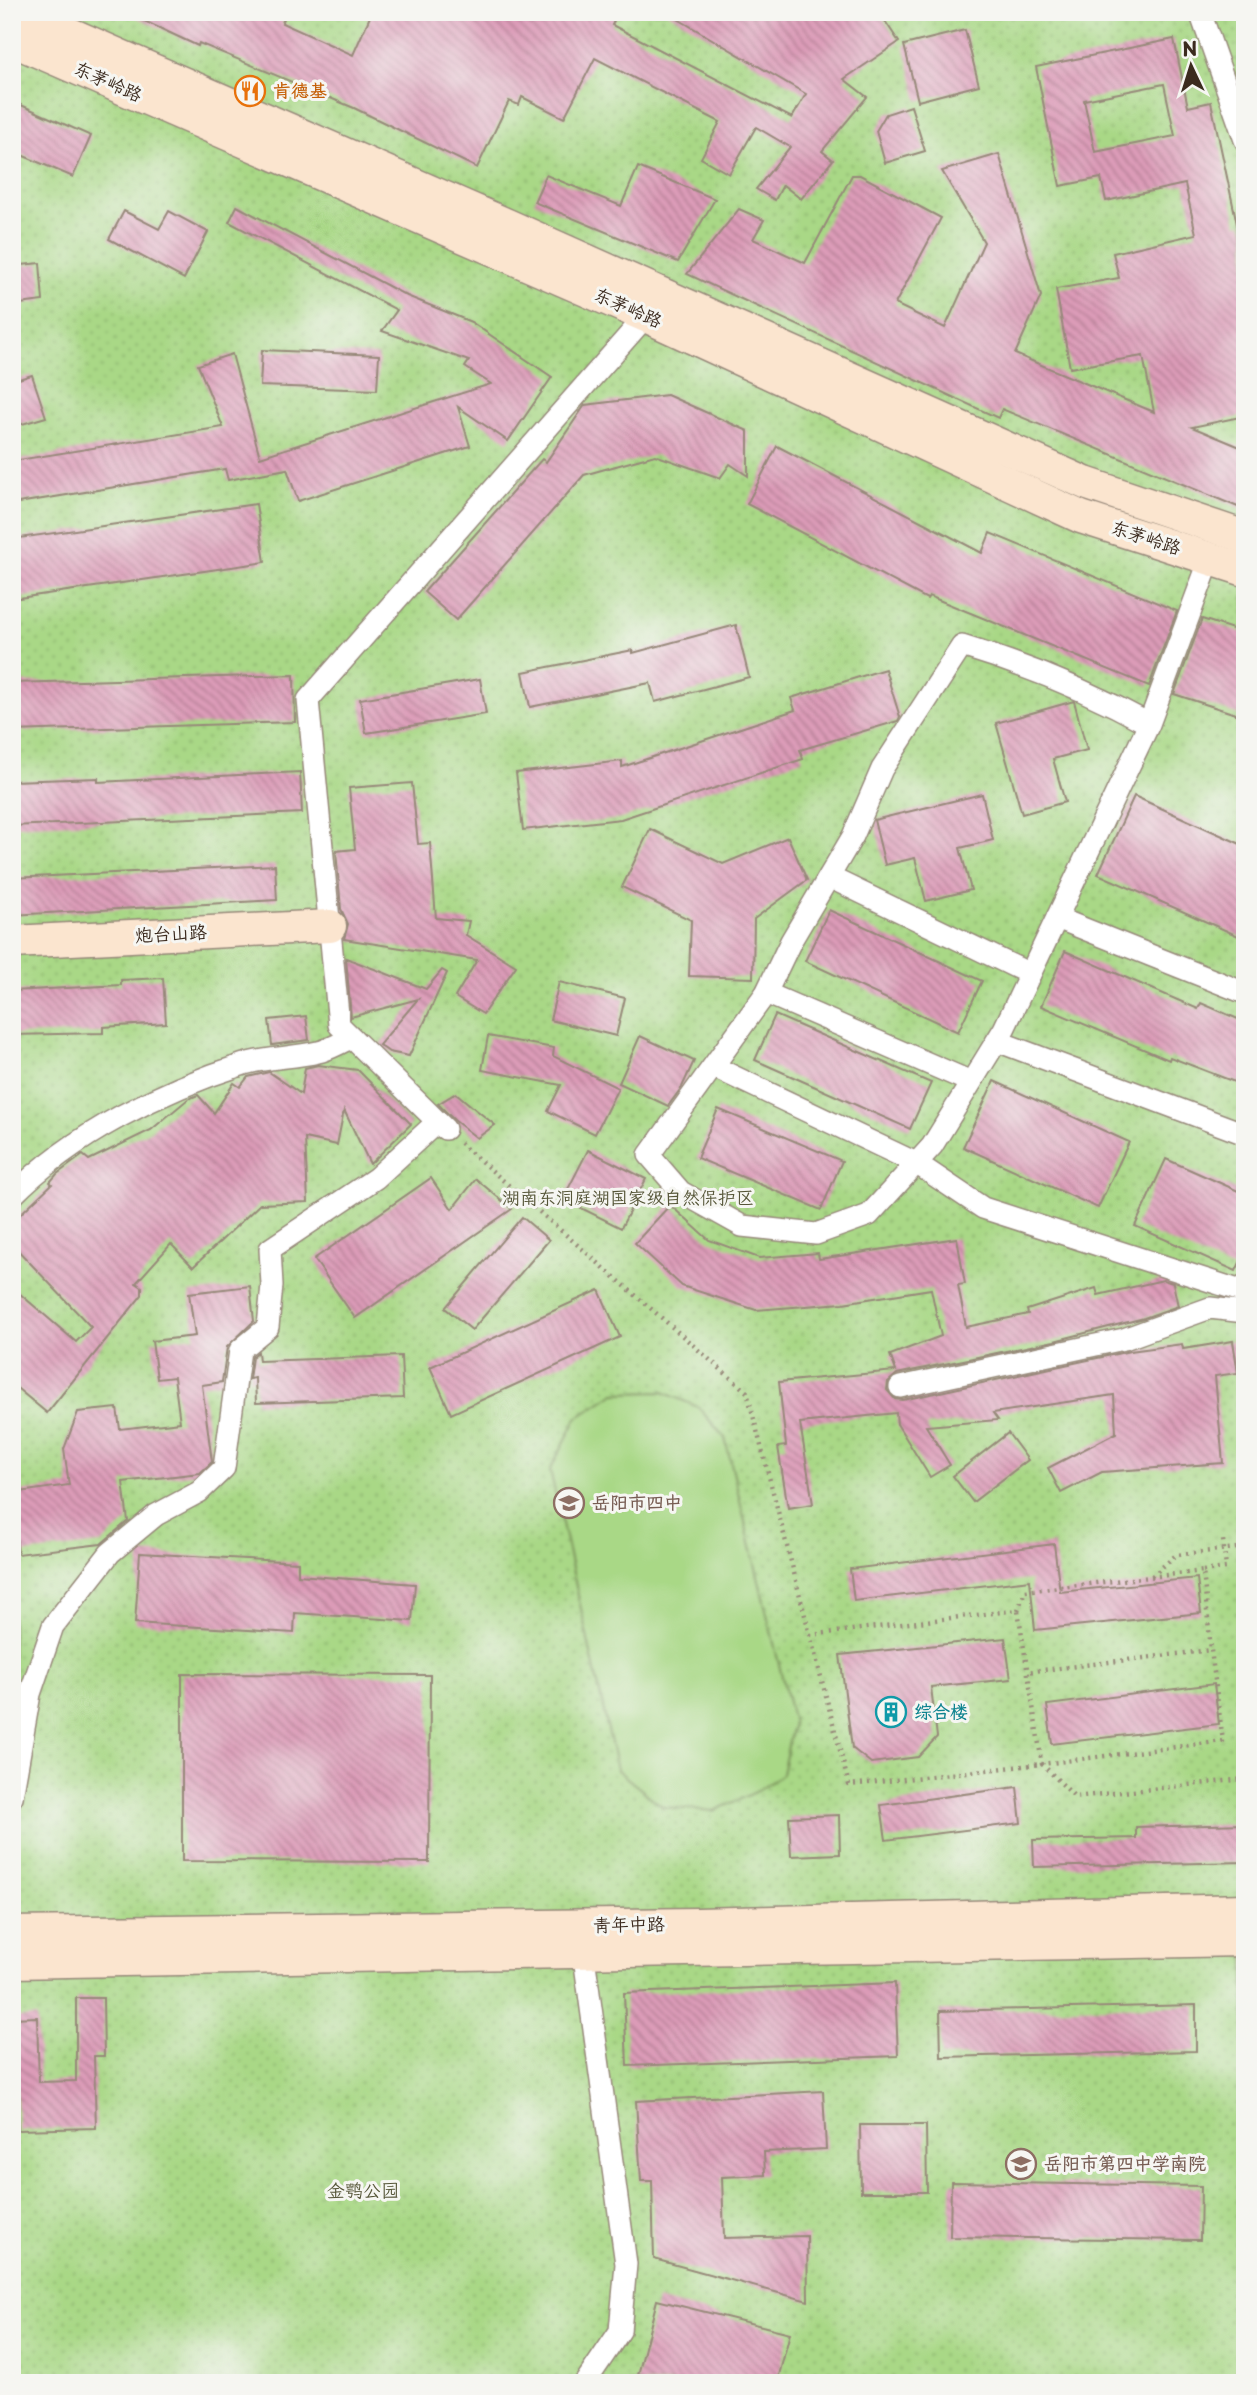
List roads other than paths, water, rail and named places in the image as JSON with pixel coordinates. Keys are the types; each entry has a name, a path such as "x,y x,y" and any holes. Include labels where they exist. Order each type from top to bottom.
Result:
{"main road":[{"name":"东茅岭路","path":"20,12 507,225 1084,483 1245,537"},
{"name":"东茅岭路","path":"12,40 646,316 1081,516 1245,570"},
{"name":"炮台山路","path":"12,942 330,926"},
{"name":"青年中路","path":"12,1962 1245,1910"},
{"name":"青年中路","path":"12,1933 582,1939 1245,1940"}],"street":[{"path":"1200,12 1245,139"},
{"path":"12,1797 30,1694 54,1626 110,1553 156,1515 199,1492 224,1468 240,1350 268,1327 272,1285 270,1249 376,1178 441,1125 339,1025 308,700 646,316"},
{"path":"1149,724 1102,698 1015,662 962,646 882,769 853,836 766,993 649,1154 681,1192 742,1226 816,1234 869,1215 932,1146 997,1041 1149,724 1210,559"},
{"path":"829,877 1030,974"},
{"path":"1057,918 1245,993"},
{"path":"766,993 971,1082"},
{"path":"12,1196 80,1143 132,1111 245,1064 282,1055 319,1052 352,1038"},
{"path":"997,1041 1245,1134"},
{"path":"714,1067 916,1163 983,1208 1237,1290 1245,1286"},
{"path":"900,1387 1124,1339 1210,1308 1245,1312"},
{"path":"582,1939 626,2264 621,2331 585,2383"}],"place":[{"name":"肯德基","path":"250,91"},
{"name":"岳阳市四中","path":"569,1503"},
{"name":"综合楼","path":"891,1712"},
{"name":"岳阳市第四中学南院","path":"1021,2164"}],"park label":[{"name":"湖南东洞庭湖国家级自然保护区","path":"628,1198"},
{"name":"金鹗公园","path":"363,2191"}]}
